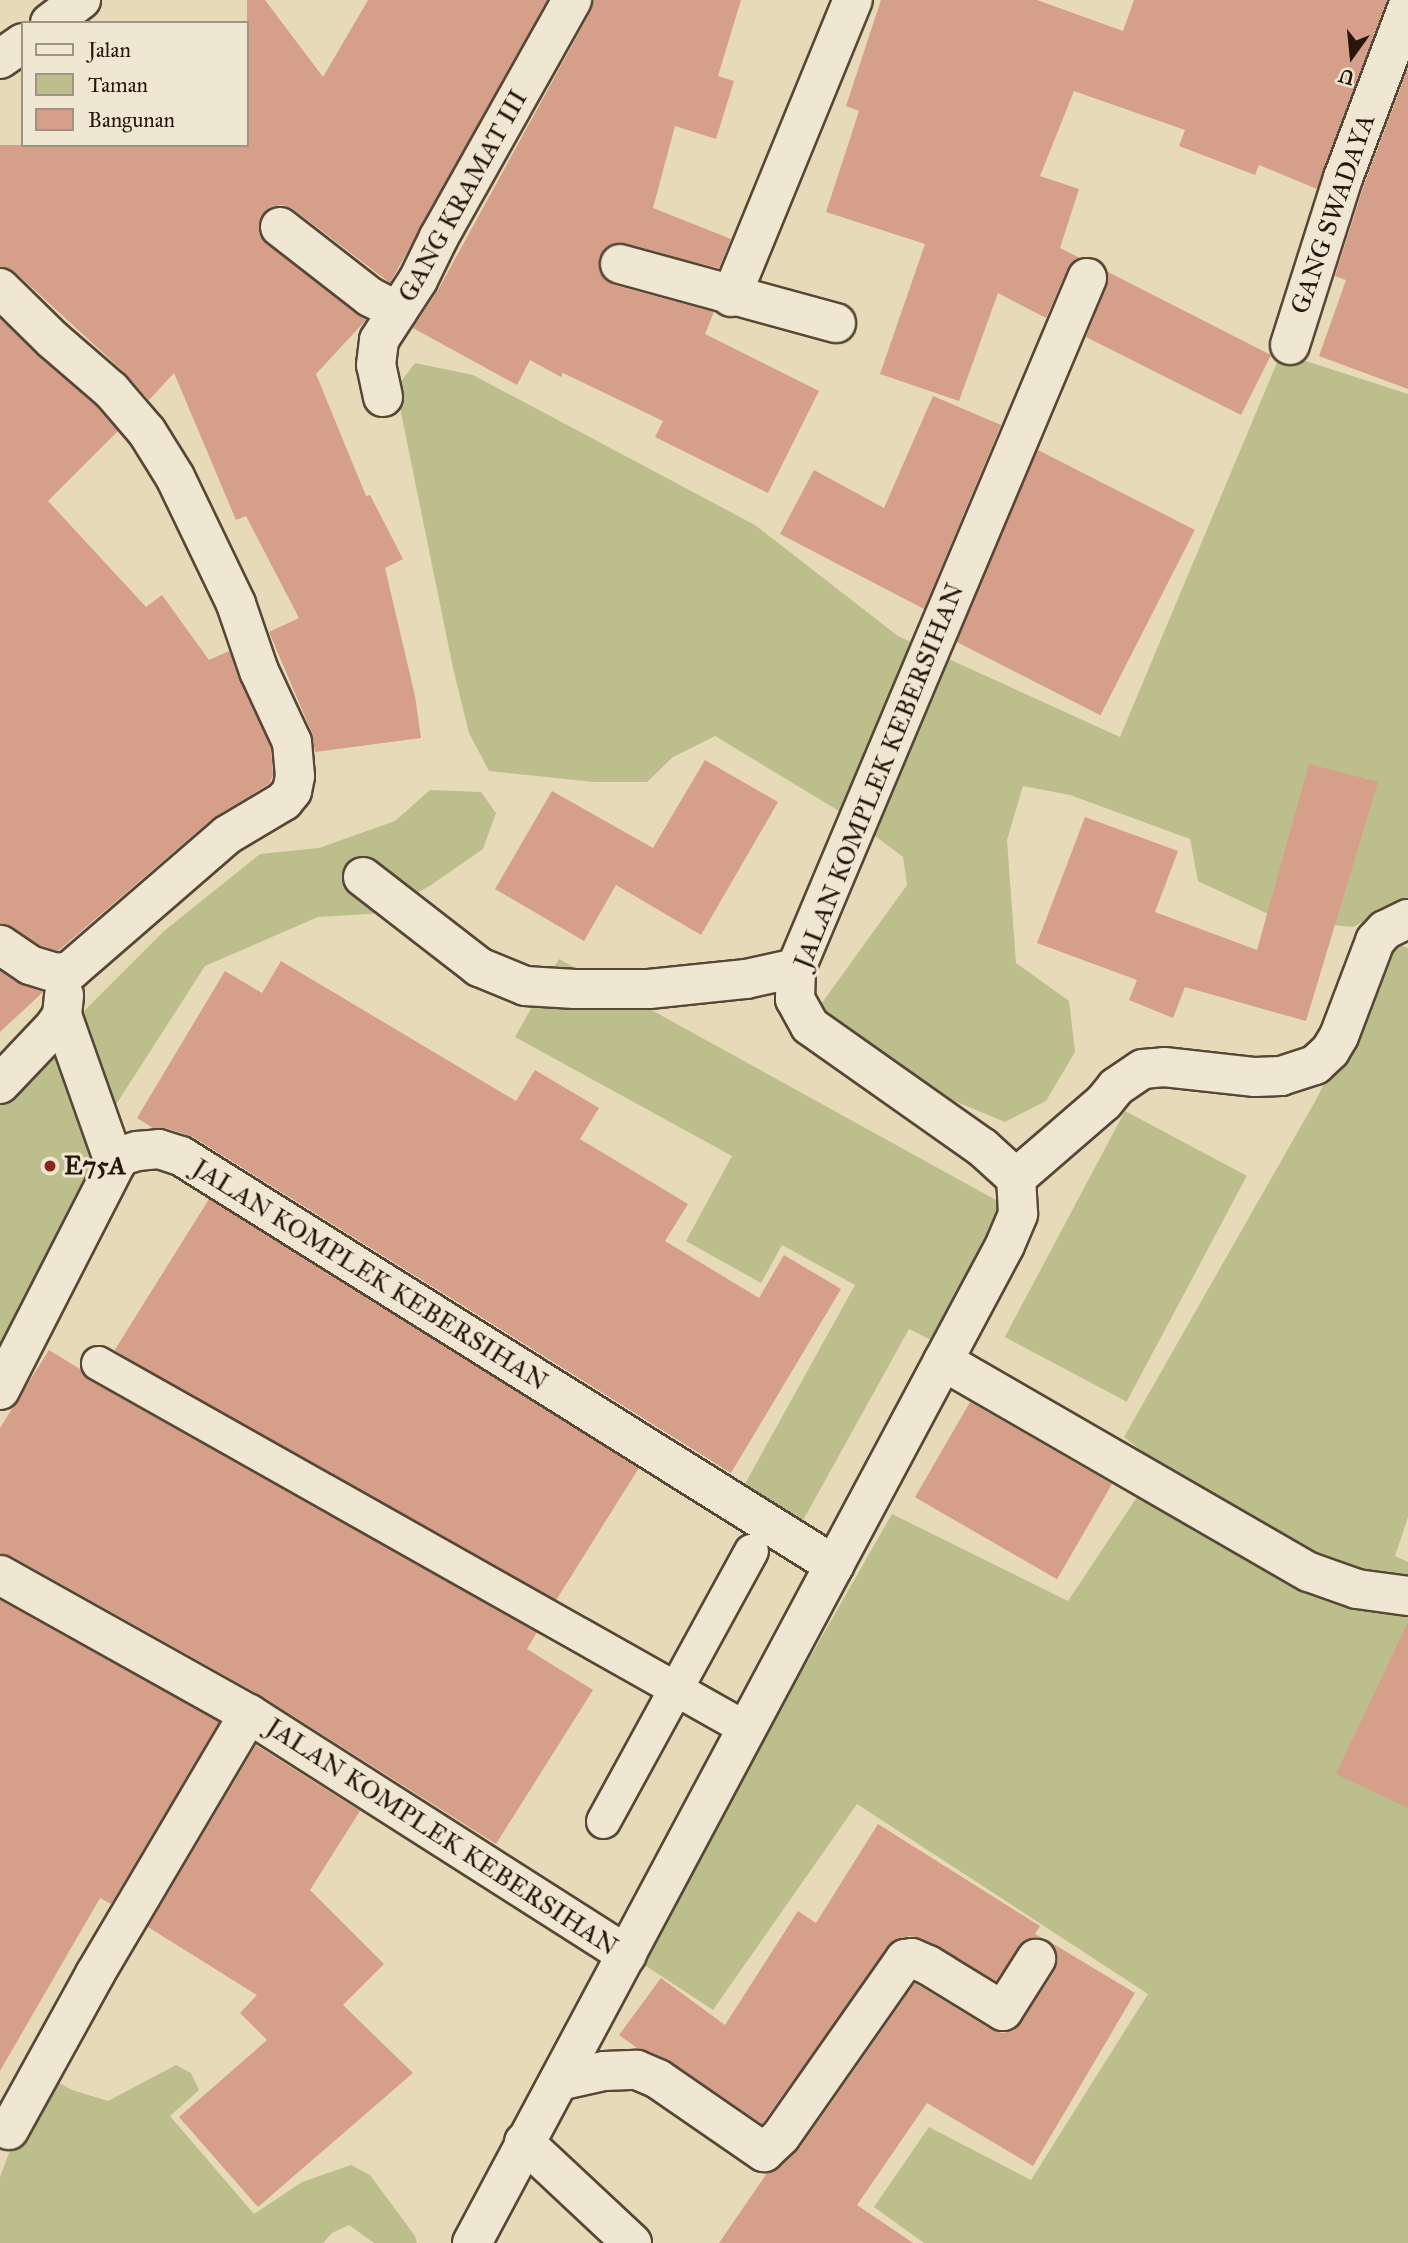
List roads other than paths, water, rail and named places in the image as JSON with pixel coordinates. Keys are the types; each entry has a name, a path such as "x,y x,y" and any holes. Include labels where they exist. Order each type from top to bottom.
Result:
{"street":[{"path":"53,21 81,0"},
{"name":"GANG KRAMAT III","path":"383,397 376,365 379,340 398,311 572,0"},
{"path":"731,297 853,0"},
{"name":"GANG SWADAYA","path":"1290,345 1343,178 1408,6"},
{"path":"0,59 21,44"},
{"path":"280,227 370,297 398,311"},
{"path":"620,264 731,297 836,323"},
{"name":"JALAN KOMPLEK KEBERSIHAN","path":"472,2243 943,1361 1018,1214 1016,1178 943,1118 810,1026 795,999 796,968 1087,278"},
{"path":"0,288 53,340 111,390 147,432 175,477 236,604 260,671 292,742 295,764 292,791 284,801 227,835 70,971 57,973 30,965 0,945"},
{"path":"363,877 479,967 525,986 649,989 746,979 796,968"},
{"path":"1016,1178 1104,1102 1116,1087 1143,1069 1164,1068 1255,1077 1281,1076 1315,1065 1330,1051 1339,1036 1375,941 1385,930 1408,919"},
{"path":"0,1390 115,1165 62,1015 63,991 57,973"},
{"path":"0,1084 62,1015"},
{"name":"JALAN KOMPLEK KEBERSIHAN","path":"115,1165 121,1156 137,1151 159,1149 181,1156 834,1565"},
{"path":"943,1361 1309,1572 1357,1589 1408,1596"},
{"name":"JALAN KOMPLEK KEBERSIHAN","path":"0,1575 249,1714 627,1955"},
{"path":"9,2130 95,1974 249,1714"},
{"path":"559,2081 604,2071 637,2070 658,2079 764,2152 781,2136 905,1959 912,1958 928,1965 1003,2011 1036,1959"},
{"path":"524,2142 632,2243"}],"lane":[{"path":"98,1363 747,1728"},
{"path":"603,1821 751,1552"}],"place":[{"name":"E75A","path":"50,1166"}]}
